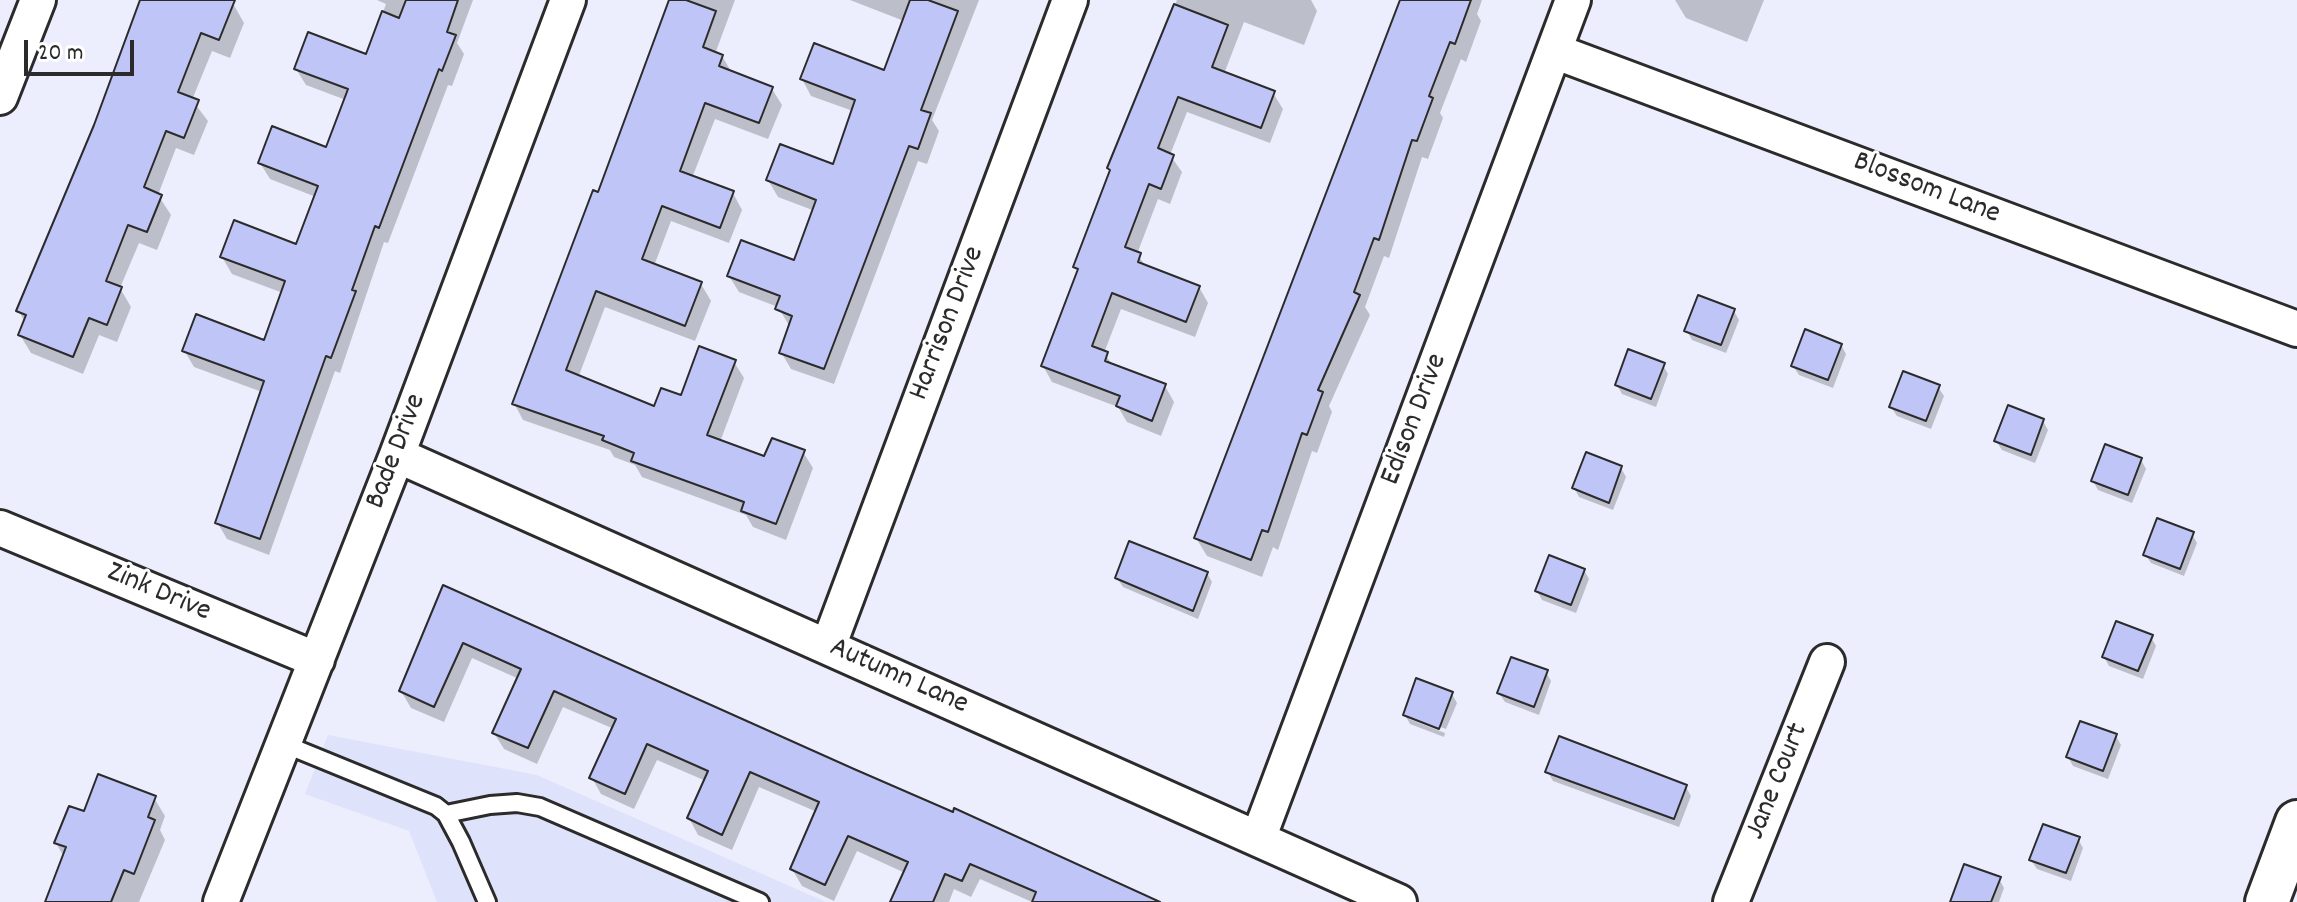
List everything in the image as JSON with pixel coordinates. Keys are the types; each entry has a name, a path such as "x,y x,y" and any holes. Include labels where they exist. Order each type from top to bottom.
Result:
{"street":[{"path":"0,97 38,0"},
{"name":"Bade Drive","path":"221,902 397,455 568,0"},
{"name":"Harrison Drive","path":"828,647 1070,0"},
{"name":"Edison Drive","path":"1258,839 1573,0"},
{"name":"Blossom Lane","path":"1554,51 2297,329"},
{"name":"Autumn Lane","path":"397,455 1399,902"},
{"name":"Zink Drive","path":"0,528 317,660"},
{"name":"Jane Court","path":"1731,902 1827,662"},
{"path":"2267,902 2297,822"}],"lane":[{"path":"284,744 421,797 446,814 487,902"},
{"path":"446,814 490,805 517,803 540,807 760,902"}],"shaded area":[{"path":"328,735 537,775 826,902 437,902 409,831 305,794"}],"building":[{"path":"140,0 235,0 219,40 201,33 178,92 199,100 184,138 166,131 144,187 162,195 147,232 128,225 106,281 122,287 107,325 89,318 73,357 18,335 26,315 16,311 94,125"},
{"path":"406,0 458,0 447,32 456,35 442,71 439,69 379,228 375,226 352,290 356,291 331,358 326,356 260,539 215,523 264,381 182,351 196,314 264,340 285,281 220,257 234,220 296,244 318,186 258,163 272,126 326,147 348,89 294,69 308,32 366,54 382,11 399,18"},
{"path":"669,0 686,0 716,11 703,47 723,55 719,66 773,87 759,123 705,103 680,171 734,191 720,228 662,206 642,259 702,282 685,326 596,291 566,370 654,406 661,388 681,395 699,346 736,360 707,435 764,456 772,438 805,450 776,524 741,511 744,502 631,461 634,453 602,440 604,436 512,404 593,190 598,192"},
{"path":"910,0 928,0 958,11 921,110 931,113 918,149 909,146 824,369 779,353 792,316 775,309 780,296 727,276 741,240 794,260 816,200 766,180 780,144 833,164 855,100 800,79 814,43 884,70"},
{"path":"1400,0 1471,0 1455,44 1450,42 1429,96 1433,98 1417,141 1412,140 1379,240 1374,238 1354,292 1360,295 1318,390 1323,392 1307,435 1302,433 1268,532 1262,530 1251,560 1194,538"},
{"path":"1174,4 1228,25 1212,67 1275,91 1261,128 1178,97 1158,148 1174,155 1161,189 1149,184 1125,247 1141,253 1138,262 1200,286 1186,322 1112,293 1092,346 1108,352 1105,361 1166,384 1152,421 1116,406 1120,396 1041,366 1078,269 1073,267 1110,170 1107,168"},
{"path":"1698,295 1735,309 1721,345 1684,331"},
{"path":"1805,329 1842,344 1828,380 1791,366"},
{"path":"1628,349 1665,363 1651,399 1615,385"},
{"path":"1903,371 1940,385 1926,421 1889,407"},
{"path":"2008,405 2044,419 2031,455 1994,441"},
{"path":"2105,444 2142,458 2128,495 2091,481"},
{"path":"1586,452 1622,466 1609,503 1572,488"},
{"path":"2157,518 2194,532 2180,569 2143,555"},
{"path":"1129,541 1208,572 1193,611 1115,578"},
{"path":"1549,555 1585,569 1571,605 1535,591"},
{"path":"443,585 854,769 953,812 954,808 1160,902 1032,902 1036,892 970,864 962,881 945,874 933,902 890,902 908,862 848,836 825,885 790,869 819,802 750,772 722,835 687,818 708,771 647,744 625,794 589,778 616,719 554,691 528,748 492,733 521,669 463,643 434,707 399,691"},
{"path":"2116,621 2153,635 2138,671 2102,657"},
{"path":"1511,657 1548,670 1534,707 1497,693"},
{"path":"1416,678 1453,692 1439,729 1403,715"},
{"path":"2080,721 2117,734 2103,771 2066,757"},
{"path":"1559,736 1687,785 1674,819 1545,772"},
{"path":"98,774 156,796 148,817 155,820 134,874 124,870 111,902 45,902 66,847 54,843 69,806 84,811"},
{"path":"2043,824 2080,837 2066,873 2029,860"},
{"path":"1964,864 2001,877 1991,902 1950,902"}]}
